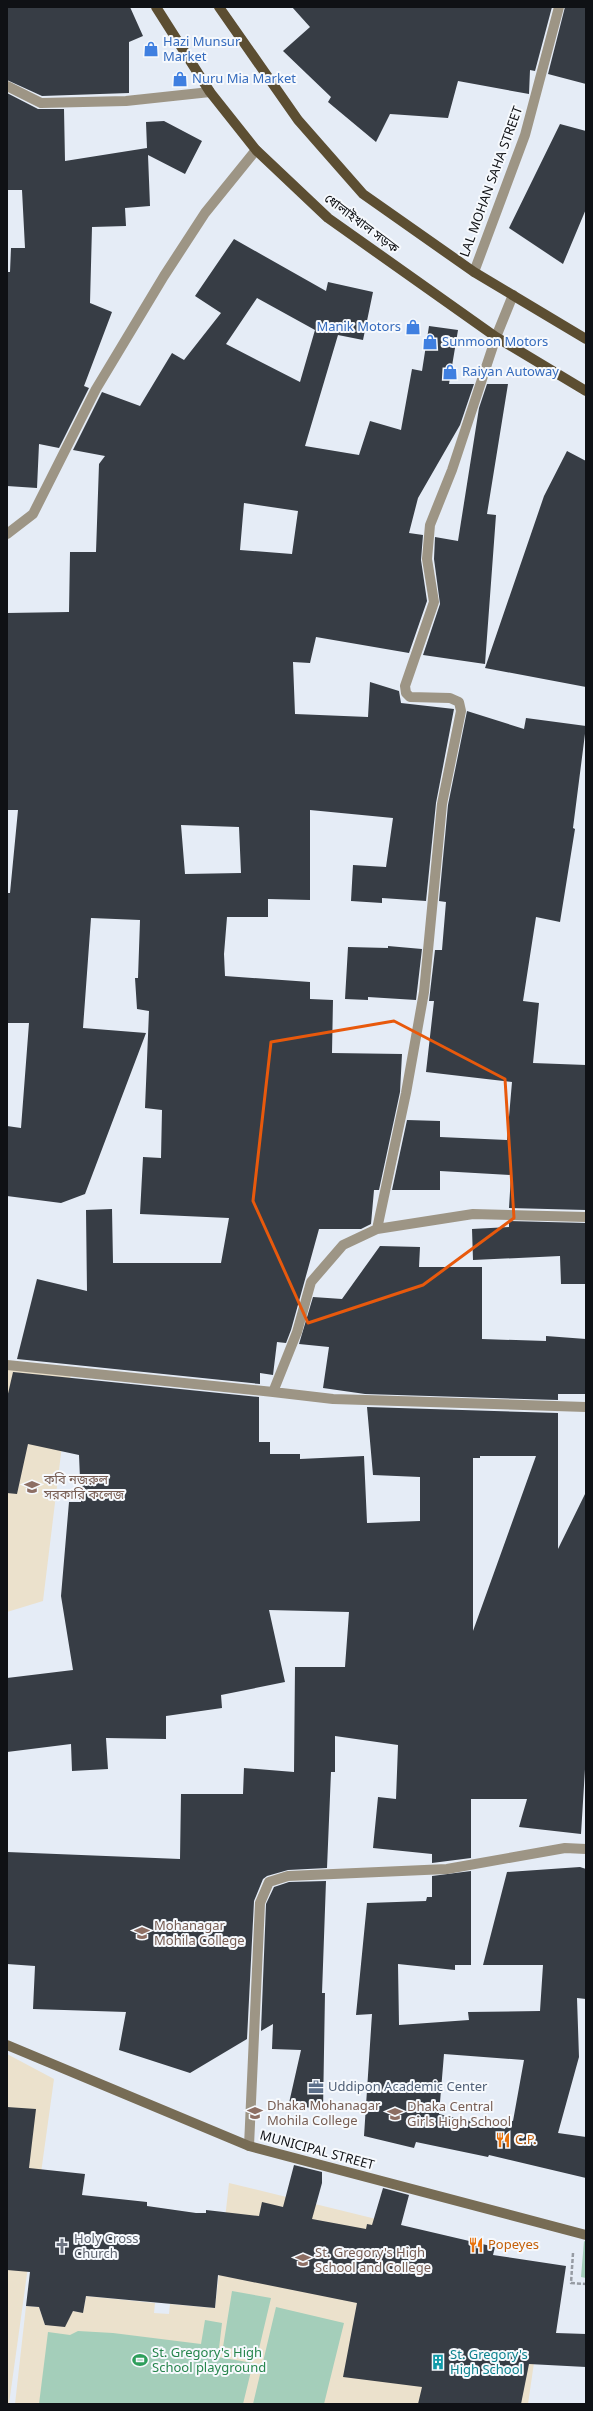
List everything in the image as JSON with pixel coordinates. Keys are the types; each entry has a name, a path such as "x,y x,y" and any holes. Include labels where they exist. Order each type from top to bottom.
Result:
{"main road":[{"name":"ধোলাইখাল সড়ক","path":"156,7 210,92 256,150 328,218 496,337 586,391"},
{"name":"ধোলাইখাল সড়ক","path":"219,7 298,120 363,194 474,272 586,339"}],"street":[{"name":"LAL MOHAN SAHA STREET","path":"474,272 525,135 559,7"},
{"path":"7,86 41,103 126,101 210,92"},
{"path":"7,534 33,514 96,388 164,276 205,213 256,150"},
{"path":"377,1229 406,1093 424,992 442,804 461,711 458,702 450,698 410,697 406,693 405,686 434,602 427,559 430,525 452,470 496,337 513,295"},
{"path":"273,1392 297,1332 311,1282 343,1245 377,1229 473,1214 586,1217"},
{"path":"7,1365 333,1399 586,1408"},
{"path":"249,2146 260,1903 269,1882 288,1876 446,1868 565,1848 586,1849"},
{"name":"MUNICIPAL STREET","path":"7,2045 249,2146 586,2236"}],"path":[{"path":"575,2232 571,2283 586,2284"}],"highlighted area":[{"path":"394,1021 505,1079 514,1218 423,1285 308,1323 253,1201 271,1042"}],"shaded area":[{"name":"কবি নজরুল সরকারি কলেজ","path":"7,1365 71,1372 43,1601 7,1612"},
{"path":"7,2054 54,2079 9,2404 7,2404"},
{"name":"St. Gregory's High School and College","path":"229,2183 376,2219 537,2342 528,2404 15,2404 26,2306 39,2307 45,2325 73,2311 83,2312 86,2296 155,2303 154,2313 169,2314 170,2304 215,2308"}],"green space":[{"path":"584,2241 586,2242 586,2278 581,2277"},
{"path":"232,2291 271,2298 258,2353 223,2347"},
{"path":"276,2307 344,2323 324,2404 253,2404"},
{"name":"St. Gregory's High School playground","path":"205,2320 222,2323 218,2357 253,2363 243,2404 39,2404 48,2332 70,2335 78,2331 113,2333 201,2344"}],"building":[{"path":"7,7 130,7 143,36 129,42 129,93 42,96 7,80"},
{"path":"292,7 552,7 535,71 530,70 529,94 458,81 448,118 390,114 376,142 328,102 331,97 283,51 310,27"},
{"path":"565,7 586,7 586,84 548,74"},
{"path":"7,93 38,109 64,109 65,161 147,148 146,122 164,121 202,141 185,174 148,155 150,206 125,208 126,226 92,227 90,303 112,312 84,386 89,388 59,448 39,444 37,488 7,486 7,272 10,272 11,248 25,248 22,190 7,190"},
{"path":"560,124 586,131 586,209 563,264 509,228"},
{"path":"234,239 326,291 328,282 373,292 363,340 338,335 305,446 359,455 370,421 401,430 412,369 422,371 429,326 458,330 449,384 474,384 460,425 418,498 409,533 423,535 421,560 427,601 409,653 316,637 310,663 293,662 295,714 368,717 370,682 399,691 401,703 454,709 436,803 426,901 382,898 382,903 351,901 353,865 386,867 393,818 310,810 310,900 268,899 268,917 227,917 224,954 225,976 310,982 310,999 333,1000 332,1053 402,1054 400,1092 379,1190 374,1190 371,1224 361,1229 319,1229 291,1330 286,1343 277,1342 273,1375 260,1373 260,1384 17,1359 37,1279 87,1291 86,1210 112,1209 113,1263 221,1263 229,1218 140,1214 143,1157 161,1158 162,1110 145,1108 149,1011 137,1009 135,978 138,978 140,920 91,918 83,1028 146,1033 85,1194 61,1203 7,1196 7,1126 21,1128 29,1023 7,1023 7,893 10,893 18,810 7,810 7,613 69,612 70,552 96,552 99,464 105,456 73,450 102,392 140,406 172,353 184,360 221,313 195,296","holes":["257,298 315,330 300,382 226,344","244,503 298,511 292,554 240,550","181,825 239,827 241,873 185,874"]},
{"path":"487,384 508,384 487,514 496,515 485,664 423,655 440,604 434,559 435,537 458,541 479,408"},
{"path":"567,451 586,461 586,687 485,668 544,496"},
{"path":"467,711 524,729 526,718 586,726 573,828 575,829 560,922 536,917 523,1001 539,1003 533,1063 586,1065 586,1210 509,1208 511,1175 440,1171 440,1190 392,1190 407,1120 440,1121 440,1137 507,1140 512,1082 426,1072 434,1001 429,1001 435,950 442,950 446,902 439,901 448,805"},
{"path":"388,946 422,949 416,1000 368,997 368,1000 345,999 348,947 388,948"},
{"path":"509,1221 586,1223 586,1284 561,1284 560,1256 473,1260 472,1229 509,1227"},
{"path":"380,1246 420,1247 419,1267 482,1267 482,1339 546,1341 546,1336 586,1339 586,1394 558,1394 558,1400 365,1394 323,1388 329,1347 299,1344 313,1297 342,1299"},
{"path":"13,1372 259,1397 259,1442 270,1442 270,1454 300,1454 300,1459 364,1456 367,1523 420,1521 420,1477 373,1475 367,1407 558,1413 558,1549 586,1492 586,1753 581,1834 519,1827 527,1799 471,1799 471,1858 432,1863 432,1854 373,1848 378,1797 396,1799 398,1745 335,1736 335,1772 331,1772 327,1868 288,1870 267,1876 263,1879 254,1901 247,2039 190,2073 119,2050 126,2012 33,2009 35,1966 7,1964 7,1852 180,1859 181,1794 243,1794 244,1768 294,1772 295,1667 345,1667 349,1612 269,1610 285,1682 221,1695 222,1708 166,1716 166,1739 106,1738 108,1769 72,1771 71,1744 7,1752 7,1678 73,1670 61,1596 69,1502 81,1502 79,1455 28,1444 17,1494 7,1493 7,1398","holes":["480,1456 536,1456 473,1631 473,1458 480,1458"]},
{"path":"580,1867 586,1869 586,1999 577,1998 579,2057 558,2133 586,2137 586,2178 489,2155 488,2157 416,2142 414,2148 364,2136 372,2014 356,2015 367,1903 426,1901 427,1897 432,1897 432,1876 471,1871 471,1965 455,1965 455,1970 398,1964 399,2025 469,2020 468,2012 540,2011 543,1965 483,1965 507,1872","holes":["444,2054 524,2060 513,2121 507,2120 505,2129 439,2114"]},
{"path":"326,1881 322,1993 325,1993 323,2111 289,2103 301,2050 272,2049 273,2024 261,2031 266,1904 274,1887 289,1882"},
{"path":"7,2107 36,2109 29,2168 85,2174 82,2195 147,2202 147,2206 196,2213 206,2213 206,2210 259,2216 262,2202 283,2207 294,2165 322,2172 322,2183 312,2219 366,2229 367,2224 372,2225 383,2188 409,2195 401,2225 495,2247 493,2255 566,2266 556,2333 586,2334 586,2367 529,2364 521,2404 418,2404 422,2387 343,2377 357,2303 218,2275 215,2308 86,2296 83,2313 73,2311 65,2327 45,2325 39,2307 26,2306 30,2272 7,2270"}],"place":[{"name":"Hazi Munsur Market","path":"151,49"},
{"name":"Nuru Mia Market","path":"180,79"},
{"name":"Manik Motors","path":"413,327"},
{"name":"Sunmoon Motors","path":"430,342"},
{"name":"Raiyan Autoway","path":"450,372"},
{"name":"কবি নজরুল সরকারি কলেজ","path":"32,1487"},
{"name":"Mohanagar Mohila College","path":"142,1933"},
{"name":"Uddipon Academic Center","path":"316,2087"},
{"name":"Dhaka Mohanagar Mohila College","path":"255,2113"},
{"name":"Dhaka Central Girls High School","path":"395,2114"},
{"name":"C.P.","path":"503,2140"},
{"name":"Popeyes","path":"476,2245"},
{"name":"Holy Cross Church","path":"62,2246"},
{"name":"St. Gregory's High School and College","path":"303,2260"},
{"name":"St. Gregory's High School playground","path":"140,2360"},
{"name":"St. Gregory's High School","path":"438,2362"}]}
